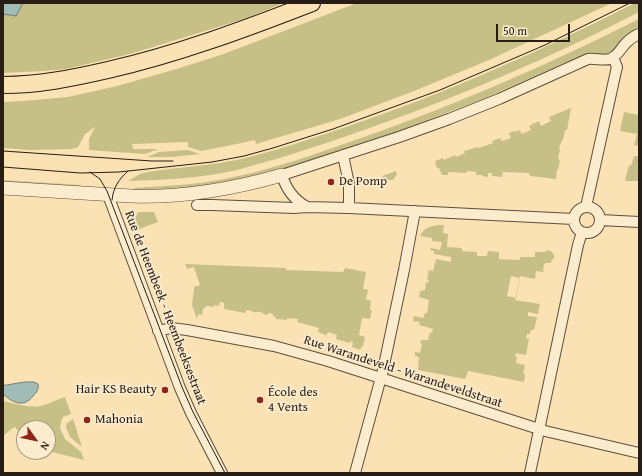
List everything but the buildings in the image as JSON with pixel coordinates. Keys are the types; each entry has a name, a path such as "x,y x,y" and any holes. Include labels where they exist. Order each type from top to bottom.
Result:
{"main road":[{"path":"3,85 61,80 132,65 252,27 312,3"}],"street":[{"path":"3,188 150,197 206,192 240,186 282,175 449,119 499,99 588,59 606,60 617,54 629,40 639,34"},
{"path":"586,207 617,67 613,57"},
{"path":"343,155 349,184 349,208"},
{"path":"282,175 290,192 298,201 307,207"},
{"name":"Rue de Heembeek - Heembeeksestraat","path":"108,195 185,401 222,473"},
{"path":"197,205 349,208 574,219"},
{"path":"586,207 596,210 600,220 599,226 594,231 588,233 582,232 576,228 574,219 579,209 586,207"},
{"path":"355,473 381,378 415,211"},
{"path":"600,220 639,222"},
{"path":"530,473 582,232"},
{"name":"Rue Warandeveld - Warandeveldstraat","path":"158,331 168,328 175,328 262,343 301,353 540,429 639,453"}],"shaded area":[{"path":"3,3 284,3 244,19 130,54 66,69 3,73"},
{"path":"357,3 612,3 489,60 414,91 340,119 256,144 255,140 201,151 188,147 188,142 132,144 133,149 158,149 145,154 89,150 89,139 95,127 85,134 78,147 72,149 31,150 3,148 3,102 68,97 117,86 221,55"},
{"path":"635,3 639,3 639,12 575,44 509,74 409,114 283,157 237,170 182,178 128,181 140,174 148,172 218,163 254,156 305,141 381,115 492,71"},
{"path":"639,19 639,27 636,28 638,31 609,54 575,62 571,60 485,98 399,131 400,135 281,170 206,187 134,191 134,188 213,181 295,161 469,97 571,52"},
{"path":"571,108 567,130 565,130 559,149 558,158 560,161 556,179 530,176 529,173 503,172 502,177 492,176 492,173 488,173 488,177 476,175 476,172 467,171 466,173 448,172 448,175 442,175 439,168 437,168 435,161 443,158 444,160 455,155 456,157 465,153 464,151 493,143 492,141 500,138 502,141 511,138 509,133 514,131 519,130 522,134 531,130 529,126 539,121 541,126 551,121 549,117"},
{"path":"624,112 639,114 639,146 634,145 637,134 620,131"},
{"path":"188,150 200,154 172,157 147,157 159,152"},
{"path":"639,153 639,181 625,181 629,165 631,166 634,156 638,156"},
{"path":"396,171 397,174 393,180 383,180 382,176"},
{"path":"3,180 81,185 80,188 3,183"},
{"path":"138,212 154,212 158,222 134,231 132,224"},
{"path":"436,225 444,225 443,233 448,234 447,247 462,248 462,251 477,252 477,256 487,256 488,251 499,252 499,259 520,260 520,257 535,257 535,252 546,252 546,250 551,251 554,255 554,259 552,259 551,263 544,264 544,272 536,271 535,279 511,276 507,296 515,298 515,300 540,304 538,314 528,312 528,316 537,317 534,330 531,330 530,334 527,334 526,338 529,339 526,355 516,353 515,356 517,357 516,363 525,365 523,374 525,374 524,382 468,371 465,379 418,370 419,357 415,356 415,352 420,353 422,344 420,343 421,340 428,340 430,332 432,333 433,329 419,325 420,322 413,321 414,316 423,318 425,313 427,313 429,300 419,297 420,291 425,290 426,282 428,283 429,280 427,279 429,270 433,271 436,259 451,262 451,257 434,254 434,251 430,250 431,248 440,250 442,242 432,241 432,238 420,236 426,229"},
{"path":"185,264 343,272 345,268 366,272 363,289 368,290 366,299 371,301 370,310 372,310 370,319 362,318 359,335 365,337 363,346 360,350 352,347 353,342 351,341 350,343 336,339 337,335 328,332 325,338 326,335 318,332 319,328 297,322 298,319 276,319 273,314 268,313 266,315 261,312 252,312 247,310 245,313 224,309 224,303 220,302 219,306 206,306 203,309 202,315 198,314 197,319 192,305 194,287 200,285 194,267 187,269"},
{"path":"65,397 71,414 63,417 60,428 65,439 81,452 84,460 56,453 56,420 16,420 16,428 13,428 3,436 3,401 24,406 44,405"},
{"path":"73,419 82,447 70,437 66,427 67,423"}],"water":[{"path":"3,3 23,3 16,16 3,14"},
{"path":"34,382 38,384 36,393 30,400 18,403 3,394 3,386"}],"tram line":[{"path":"3,167 80,173 119,172 212,162 244,156 333,129 440,90 545,45 630,3"},
{"path":"3,151 152,161 173,161"},
{"path":"112,200 117,184 128,171"},
{"path":"90,172 100,179 107,191 182,387 193,412 225,473"}],"place":[{"name":"De Pomp","path":"331,182"},
{"name":"Hair KS Beauty","path":"165,390"},
{"name":"École des 4 Vents","path":"260,400"},
{"name":"Mahonia","path":"87,420"}]}
